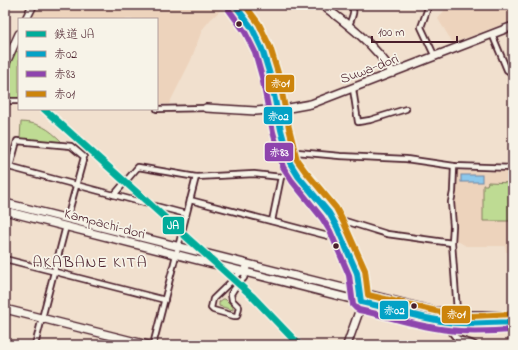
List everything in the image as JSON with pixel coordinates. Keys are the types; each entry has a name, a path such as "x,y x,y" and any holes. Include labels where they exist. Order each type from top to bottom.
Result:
{"main road":[{"path":"26,18 33,5"},
{"path":"235,5 252,28 262,49 270,75 286,151 293,169 329,213 358,273 361,302 360,309 347,345"},
{"path":"322,5 349,26 379,53 393,73"},
{"name":"Suwa-dori","path":"206,108 256,111 311,104 513,26"},
{"path":"5,65 18,36"},
{"name":"Kampachi-dori","path":"5,203 66,223 176,255 360,293 428,310 457,315 513,315"},
{"name":"Kampachi-dori","path":"5,211 66,223 120,231 361,302 430,319 455,322 513,322"},
{"path":"5,309 148,345"}],"street":[{"path":"349,26 354,11 353,7 350,5"},
{"path":"429,5 420,27 435,57"},
{"path":"492,34 506,70 513,74"},
{"path":"506,70 513,68"},
{"path":"353,88 358,122 370,120 406,109"},
{"path":"5,101 18,101"},
{"path":"158,109 206,108"},
{"path":"35,345 66,223 76,185 84,157 71,146 17,141 8,167 76,185 186,214"},
{"path":"286,151 340,156 406,159 454,166 513,168"},
{"path":"454,166 451,202 457,315 452,333 453,336 462,341 471,342 475,345"},
{"path":"114,195 138,167 196,178 254,174 282,177"},
{"path":"272,221 282,177 293,169"},
{"path":"153,345 196,178"},
{"path":"190,200 332,237 340,235"},
{"path":"337,227 345,221 387,234 452,243"},
{"path":"5,259 164,300"},
{"path":"217,295 225,293 231,296 232,300 239,307 235,316 212,310 213,299 217,295 245,269"},
{"path":"231,296 234,289 244,278 245,269"}],"shaded area":[{"path":"35,5 225,6 202,30 191,60 169,104 158,104 158,18 29,18"},
{"path":"448,5 513,5 513,20 453,43 438,19"},
{"path":"458,171 513,172 513,253 506,252 505,246 466,246 456,240 455,200"}],"green space":[{"path":"15,51 18,52 18,98 5,97 5,73"},
{"path":"21,122 39,125 52,133 62,142 20,139"},
{"path":"488,182 513,183 513,221 483,221 483,185 487,185"},
{"path":"225,299 233,307 233,310 219,306 219,302"}],"water":[{"path":"461,175 482,175 482,182 461,182"}],"rail line":[{"name":"JA","path":"45,110 252,296 299,345"}],"transit line":[{"name":"赤02","path":"235,5 252,28 262,49 270,75 281,130 290,163 298,176 329,213 337,227 357,273 361,302 448,322 472,324 513,322"},
{"name":"赤01","path":"245,5 259,24 270,47 278,73 297,160 336,208 344,223 365,270 368,295 449,314 473,316 513,314"},
{"name":"赤83","path":"229,10 245,32 255,52 262,77 273,132 283,167 292,181 322,218 330,231 349,275 353,305 359,310 437,329 473,332 513,330"}],"district":[{"name":"AKABANE KITA","path":"90,261"}]}
